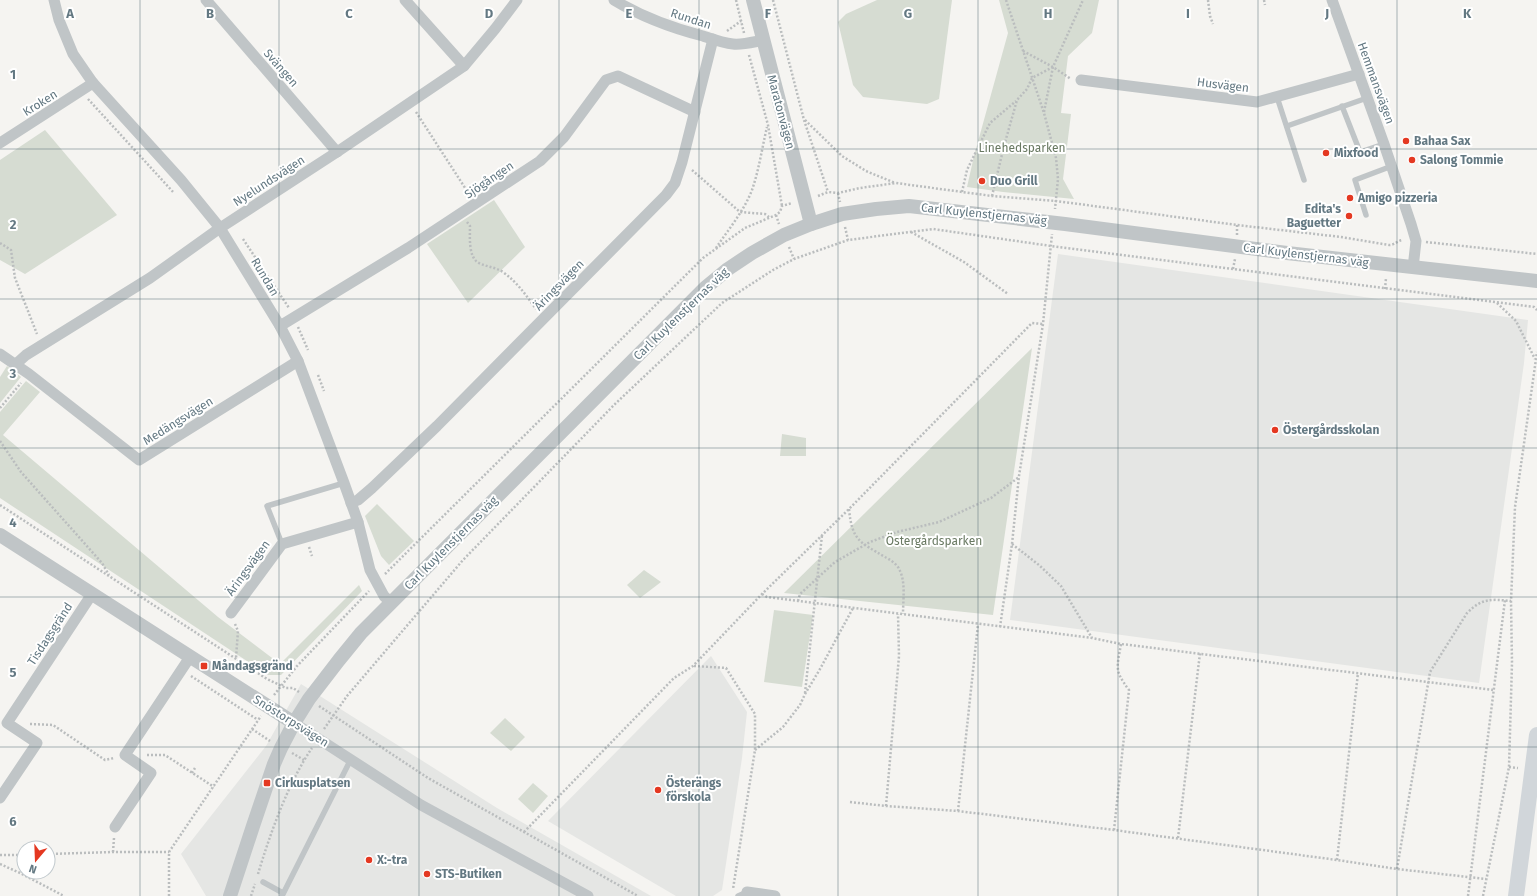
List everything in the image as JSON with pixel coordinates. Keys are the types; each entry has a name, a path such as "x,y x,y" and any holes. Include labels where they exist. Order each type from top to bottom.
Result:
{"main road":[{"path":"1516,896 1537,735"}],"street":[{"name":"Rundan","path":"54,0 59,20 73,54 93,84 181,180 220,228 280,326 298,361 352,503 370,570 384,596 392,603"},
{"name":"Svängen","path":"206,0 337,152"},
{"path":"405,0 464,66"},
{"name":"Nyelundsvägen","path":"16,364 26,356 150,278 220,228 337,152 464,66 517,0"},
{"name":"Rundan","path":"614,0 649,18 680,30 713,39 732,44 746,44 764,40"},
{"name":"Maratonvägen","path":"753,0 811,224"},
{"name":"Hemmansvägen","path":"1332,0 1392,166 1416,240 1413,268"},
{"name":"Äringsvägen","path":"352,503 372,488 544,320 666,195 675,183 682,162 713,39"},
{"name":"Husvägen","path":"1081,80 1257,102 1359,74"},
{"name":"Sjögången","path":"280,326 408,248 540,161 564,137 606,80 618,76 695,112"},
{"name":"Kroken","path":"0,143 93,84"},
{"name":"Carl Kuylenstjernas väg","path":"230,896 274,764 294,722 317,689 361,633 705,288 752,252 784,235 842,214 909,206 1413,268 1537,281"},
{"name":"Medängsvägen","path":"0,354 16,364 139,460 298,361"},
{"name":"Äringsvägen","path":"231,613 282,544 358,522"},
{"name":"Snöstorpsvägen","path":"0,535 190,657 268,705 421,805 588,896"},
{"name":"Tisdagsgränd","path":"7,724 92,594"},
{"path":"115,827 151,773 125,755 190,657"},
{"path":"0,798 36,742 7,724"},
{"path":"742,894 774,896"}],"lane":[{"path":"1277,97 1304,180"},
{"path":"1287,126 1367,98"},
{"path":"1342,106 1360,152 1384,144"},
{"path":"1366,215 1355,180 1392,166"},
{"path":"282,544 268,506 344,483"},
{"path":"263,882 283,895 351,759"}],"path":[{"path":"169,896 169,852 214,787 280,686 297,666 377,583 703,258 745,228 780,212 782,206 768,125 746,44 736,0"},
{"path":"773,0 804,120 828,192"},
{"path":"1006,0 1044,113 1056,158 1058,179 1056,201"},
{"path":"1044,113 1053,67 1083,0"},
{"path":"1208,0 1210,16 1213,24"},
{"path":"1264,0 1266,5"},
{"path":"1023,51 1053,67 1070,79 1081,80"},
{"path":"962,192 967,170 990,123 1017,100 1027,89 1032,78 1053,67"},
{"path":"992,196 1017,100"},
{"path":"410,103 476,204"},
{"path":"804,120 842,156 866,171 896,183 992,196 1056,201 1237,225 1341,236 1389,245 1394,245 1401,240 1416,240 1537,254"},
{"path":"714,250 740,212 751,192 760,166 768,125"},
{"path":"682,162 740,212 765,214 769,217"},
{"path":"782,206 828,192 838,193 896,183"},
{"path":"461,214 470,226 471,253 478,263 500,271 517,283 544,320"},
{"path":"257,876 271,833 304,760 318,738 347,696 463,560 615,404 722,303 773,270 794,259 848,240 933,229 1051,246 1534,307 1537,310"},
{"path":"911,232 964,262 1008,294"},
{"path":"0,243 11,250 15,278 42,346"},
{"path":"1000,627 1012,544 1019,476 1043,324 1051,246"},
{"path":"1496,303 1516,321 1536,360"},
{"path":"524,832 674,678 693,666 762,594 849,509 1032,323 1043,324"},
{"path":"1483,896 1509,767 1512,662 1511,600 1515,507 1537,352"},
{"path":"0,408 29,374"},
{"path":"0,441 21,472 102,563 110,576"},
{"path":"798,601 800,594 835,562 864,545 896,532 939,522 991,498 1019,476"},
{"path":"849,509 851,526 858,540 864,545 888,558 899,568 903,582 903,614"},
{"path":"805,694 822,535"},
{"path":"1012,544 1039,565 1061,586 1092,638"},
{"path":"308,545 312,556"},
{"path":"762,594 767,597 815,604 1493,690"},
{"path":"1468,896 1505,600"},
{"path":"1397,870 1430,672 1467,613 1482,601 1511,600"},
{"path":"755,750 783,727 800,705 853,608"},
{"path":"231,613 238,631 236,659"},
{"path":"886,806 899,656 898,614"},
{"path":"958,811 978,624"},
{"path":"1114,830 1129,690 1120,677 1117,668 1121,644"},
{"path":"1178,838 1200,653"},
{"path":"693,666 726,668 755,714 755,750 732,896"},
{"path":"1337,860 1358,673"},
{"path":"7,724 53,725 105,760 125,755 165,756 214,787"},
{"path":"1509,767 1522,769"},
{"path":"192,773 195,768"},
{"path":"850,802 958,811 1178,838 1337,860 1397,870 1486,879"},
{"path":"56,854 169,852"},
{"path":"0,855 16,855"},
{"path":"0,864 64,896"},
{"path":"251,896 255,883"}],"shaded area":[{"name":"Östergårdsskolan","path":"1058,254 1528,320 1524,363 1479,683 1010,620"},
{"name":"Österängs förskola","path":"711,656 747,712 742,758 722,890 713,896 676,896 548,821"},
{"path":"301,684 497,808 651,896 206,896 181,854 266,746"}],"green space":[{"path":"877,0 952,0 939,99 927,104 863,97 853,85 838,22 846,14"},
{"name":"Linehedsparken","path":"999,0 1099,0 1092,33 1068,56 1061,113 1071,114 1063,179 1074,199 967,187 974,156 1008,33"},
{"path":"45,130 117,215 25,274 0,260 0,160"},
{"path":"494,200 525,247 468,303 427,244"},
{"name":"Östergårdsparken","path":"1032,348 993,615 784,593"},
{"path":"7,366 21,377 0,403 0,377"},
{"path":"26,381 40,392 3,435 218,617 280,664 359,585 362,591 281,675 268,675 0,498 0,412"},
{"path":"782,434 806,438 806,456 780,456"},
{"path":"377,504 414,541 389,565 381,556 365,516"},
{"path":"644,570 661,582 640,598 627,585"},
{"path":"774,610 813,615 802,687 764,682"},
{"path":"505,718 525,737 511,751 490,733"},
{"path":"533,783 548,796 533,813 518,799"}],"place":[{"name":"Bahaa Sax","path":"1406,141"},
{"name":"Mixfood","path":"1326,153"},
{"name":"Salong Tommie","path":"1412,160"},
{"name":"Duo Grill","path":"982,181"},
{"name":"Amigo pizzeria","path":"1350,198"},
{"name":"Edita's Baguetter","path":"1349,216"},
{"name":"Östergårdsskolan","path":"1275,430"},
{"name":"Måndagsgränd","path":"204,666"},
{"name":"Cirkusplatsen","path":"267,783"},
{"name":"Österängs förskola","path":"658,790"},
{"name":"X:-tra","path":"369,860"},
{"name":"STS-Butiken","path":"427,874"}]}
